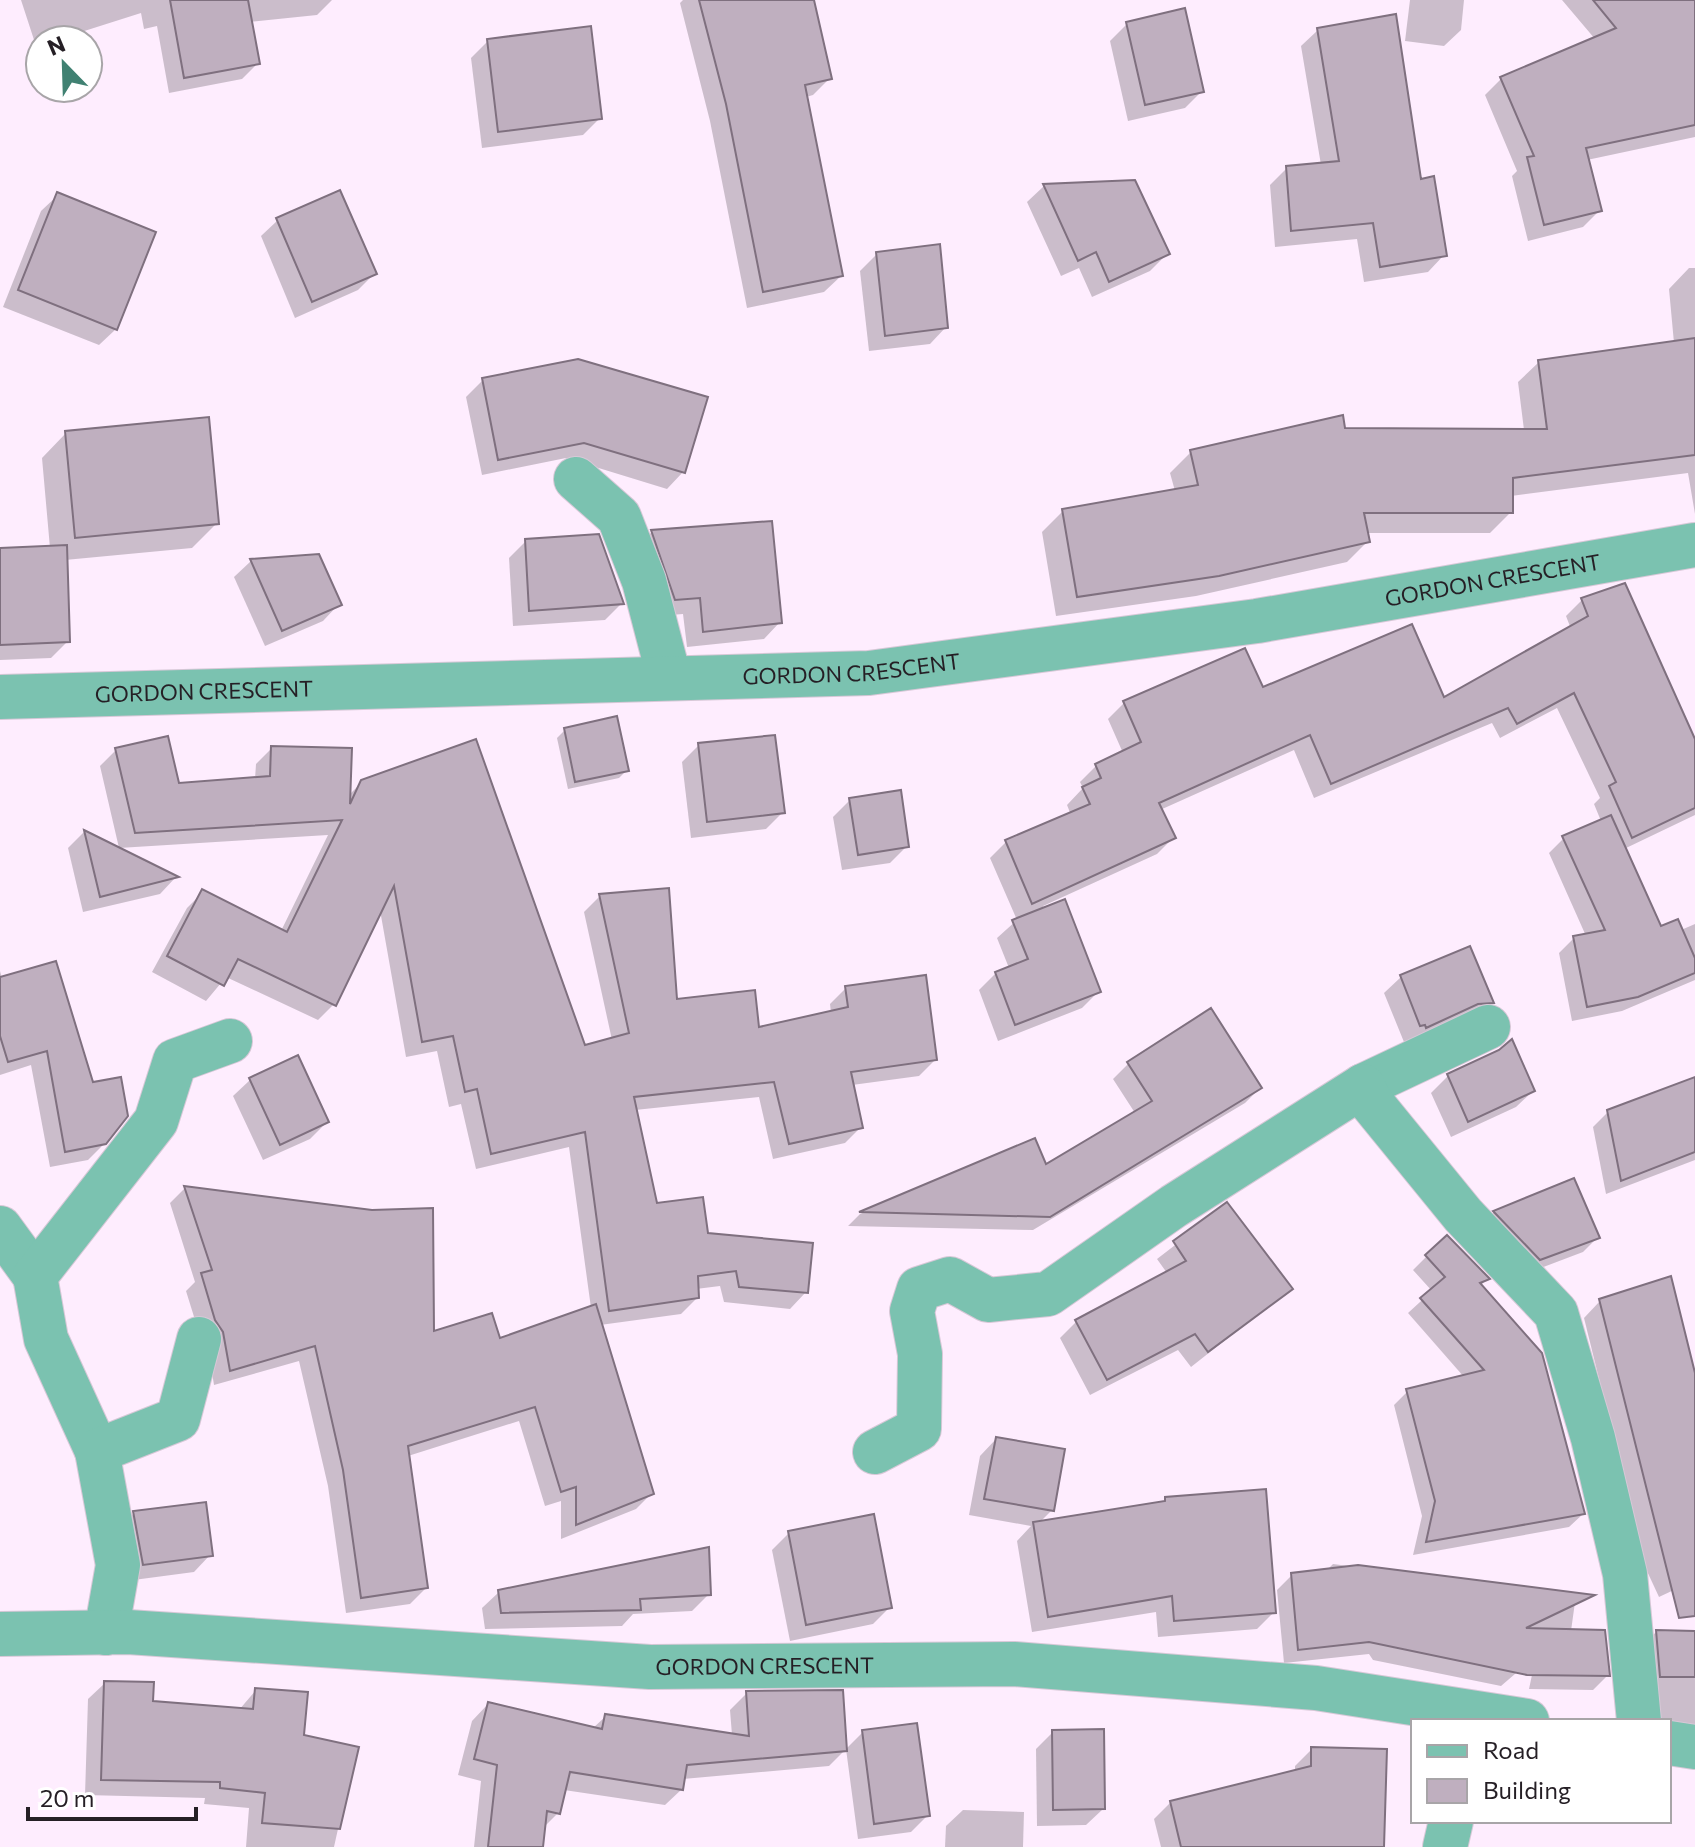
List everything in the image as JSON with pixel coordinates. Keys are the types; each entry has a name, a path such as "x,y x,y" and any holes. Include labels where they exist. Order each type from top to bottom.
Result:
{"street":[{"path":"576,479 619,517 644,581 669,677"},
{"name":"GORDON CRESCENT","path":"0,697 869,673 1257,621 1695,545"},
{"path":"875,1452 919,1429 920,1354 912,1311 919,1289 950,1279 988,1300 1048,1294 1186,1198 1363,1086 1488,1027"},
{"path":"35,1276 156,1121 175,1061 230,1041"},
{"path":"1363,1086 1370,1101 1463,1215 1524,1283 1556,1313 1593,1438 1625,1574 1639,1719"},
{"path":"0,1228 35,1276 46,1339 97,1451 118,1565 106,1633"},
{"path":"97,1451 178,1419 199,1339"},
{"name":"GORDON CRESCENT","path":"0,1634 106,1633 650,1667 1014,1664 1316,1688 1502,1719"},
{"path":"1671,1743 1695,1747"},
{"path":"1445,1847 1451,1823"}],"building":[{"path":"170,0 248,0 260,64 184,78"},
{"path":"699,0 814,0 832,79 805,85 843,276 763,292 726,104"},
{"path":"1593,0 1695,0 1695,125 1586,148 1602,211 1544,225 1527,157 1534,156 1500,77 1616,28"},
{"path":"1185,8 1204,92 1145,105 1126,22"},
{"path":"1396,14 1421,179 1434,176 1447,256 1380,267 1373,223 1291,231 1286,166 1339,161 1317,28"},
{"path":"591,26 602,119 498,132 487,39"},
{"path":"1135,180 1170,254 1109,282 1096,252 1078,261 1043,184"},
{"path":"340,190 377,274 312,302 276,218"},
{"path":"57,192 156,232 117,330 18,290"},
{"path":"940,244 948,328 885,336 876,252"},
{"path":"1695,338 1695,455 1513,478 1513,513 1364,513 1370,542 1219,576 1077,597 1062,509 1198,485 1190,450 1343,415 1345,428 1547,429 1538,360"},
{"path":"578,359 708,397 685,473 584,443 498,460 482,378"},
{"path":"209,417 219,524 75,538 65,431"},
{"path":"772,521 782,623 703,632 700,598 675,600 651,530"},
{"path":"599,534 624,604 529,611 525,539"},
{"path":"67,545 70,642 0,645 0,548"},
{"path":"319,554 342,605 282,631 250,559"},
{"path":"1625,583 1695,739 1695,808 1632,838 1609,786 1616,782 1574,693 1517,724 1508,708 1331,784 1310,735 1159,803 1176,838 1032,904 1005,840 1090,804 1082,787 1101,778 1095,764 1141,742 1123,701 1245,648 1263,687 1412,624 1444,697 1588,616 1581,598"},
{"path":"617,716 629,771 575,782 564,728"},
{"path":"775,735 785,813 707,822 698,743"},
{"path":"168,736 179,783 270,776 271,746 352,748 350,804 361,780 476,739 585,1045 629,1033 599,894 669,888 677,999 755,990 759,1027 848,1007 845,986 926,975 937,1060 851,1072 863,1128 789,1144 774,1082 634,1097 657,1203 703,1197 708,1233 813,1243 808,1293 739,1287 736,1271 698,1276 699,1298 609,1311 585,1132 491,1154 477,1089 465,1092 453,1036 422,1042 394,886 336,1006 238,959 224,986 167,956 202,889 287,932 342,820 135,833 115,748"},
{"path":"901,790 909,847 858,855 849,798"},
{"path":"1611,815 1661,926 1678,919 1695,958 1695,973 1638,997 1587,1007 1573,936 1605,930 1562,836"},
{"path":"84,830 179,877 100,897"},
{"path":"1065,899 1101,992 1015,1025 995,972 1028,959 1012,920"},
{"path":"1470,946 1494,1003 1478,1004 1426,1028 1425,1025 1420,1026 1400,975"},
{"path":"56,961 93,1082 121,1077 128,1116 106,1144 65,1152 47,1051 8,1062 0,1036 0,977"},
{"path":"1211,1008 1262,1088 1050,1217 859,1212 1035,1138 1046,1164 1152,1101 1127,1062"},
{"path":"1512,1039 1535,1091 1468,1122 1447,1074 1499,1050"},
{"path":"298,1055 329,1122 280,1145 249,1078"},
{"path":"1695,1077 1695,1152 1621,1181 1607,1110"},
{"path":"1574,1178 1600,1238 1540,1260 1493,1211"},
{"path":"184,1186 372,1210 433,1208 434,1331 492,1313 500,1338 596,1304 654,1494 576,1525 576,1487 561,1492 535,1407 408,1446 428,1588 361,1598 343,1470 315,1346 230,1371 223,1332 215,1320 201,1273 212,1270"},
{"path":"1227,1202 1293,1289 1208,1352 1195,1334 1107,1380 1075,1320 1186,1261 1173,1241"},
{"path":"1447,1235 1490,1279 1480,1283 1542,1353 1585,1514 1426,1542 1435,1501 1406,1389 1484,1370 1420,1298 1445,1277 1425,1255"},
{"path":"1671,1276 1695,1373 1695,1616 1679,1618 1599,1299"},
{"path":"996,1437 1065,1449 1054,1511 984,1499"},
{"path":"1266,1489 1276,1613 1174,1621 1172,1596 1048,1617 1033,1522 1165,1501 1165,1497"},
{"path":"206,1502 213,1556 143,1565 133,1511"},
{"path":"874,1514 892,1608 806,1625 788,1531"},
{"path":"709,1547 711,1595 640,1599 641,1610 501,1613 498,1590"},
{"path":"1358,1565 1595,1595 1526,1628 1605,1630 1610,1676 1527,1675 1369,1642 1298,1650 1291,1573"},
{"path":"1656,1630 1695,1631 1695,1677 1660,1677"},
{"path":"104,1681 154,1682 153,1701 253,1709 255,1688 308,1692 304,1735 359,1747 340,1829 262,1823 265,1793 220,1788 220,1782 101,1780"},
{"path":"843,1690 847,1751 687,1765 683,1790 570,1772 560,1814 547,1811 543,1847 488,1847 497,1765 474,1759 488,1702 602,1729 605,1714 749,1736 746,1691"},
{"path":"917,1723 930,1816 874,1824 862,1730"},
{"path":"1104,1729 1105,1809 1053,1810 1052,1730"},
{"path":"1311,1747 1387,1749 1384,1847 1181,1847 1170,1801 1311,1766"}]}
